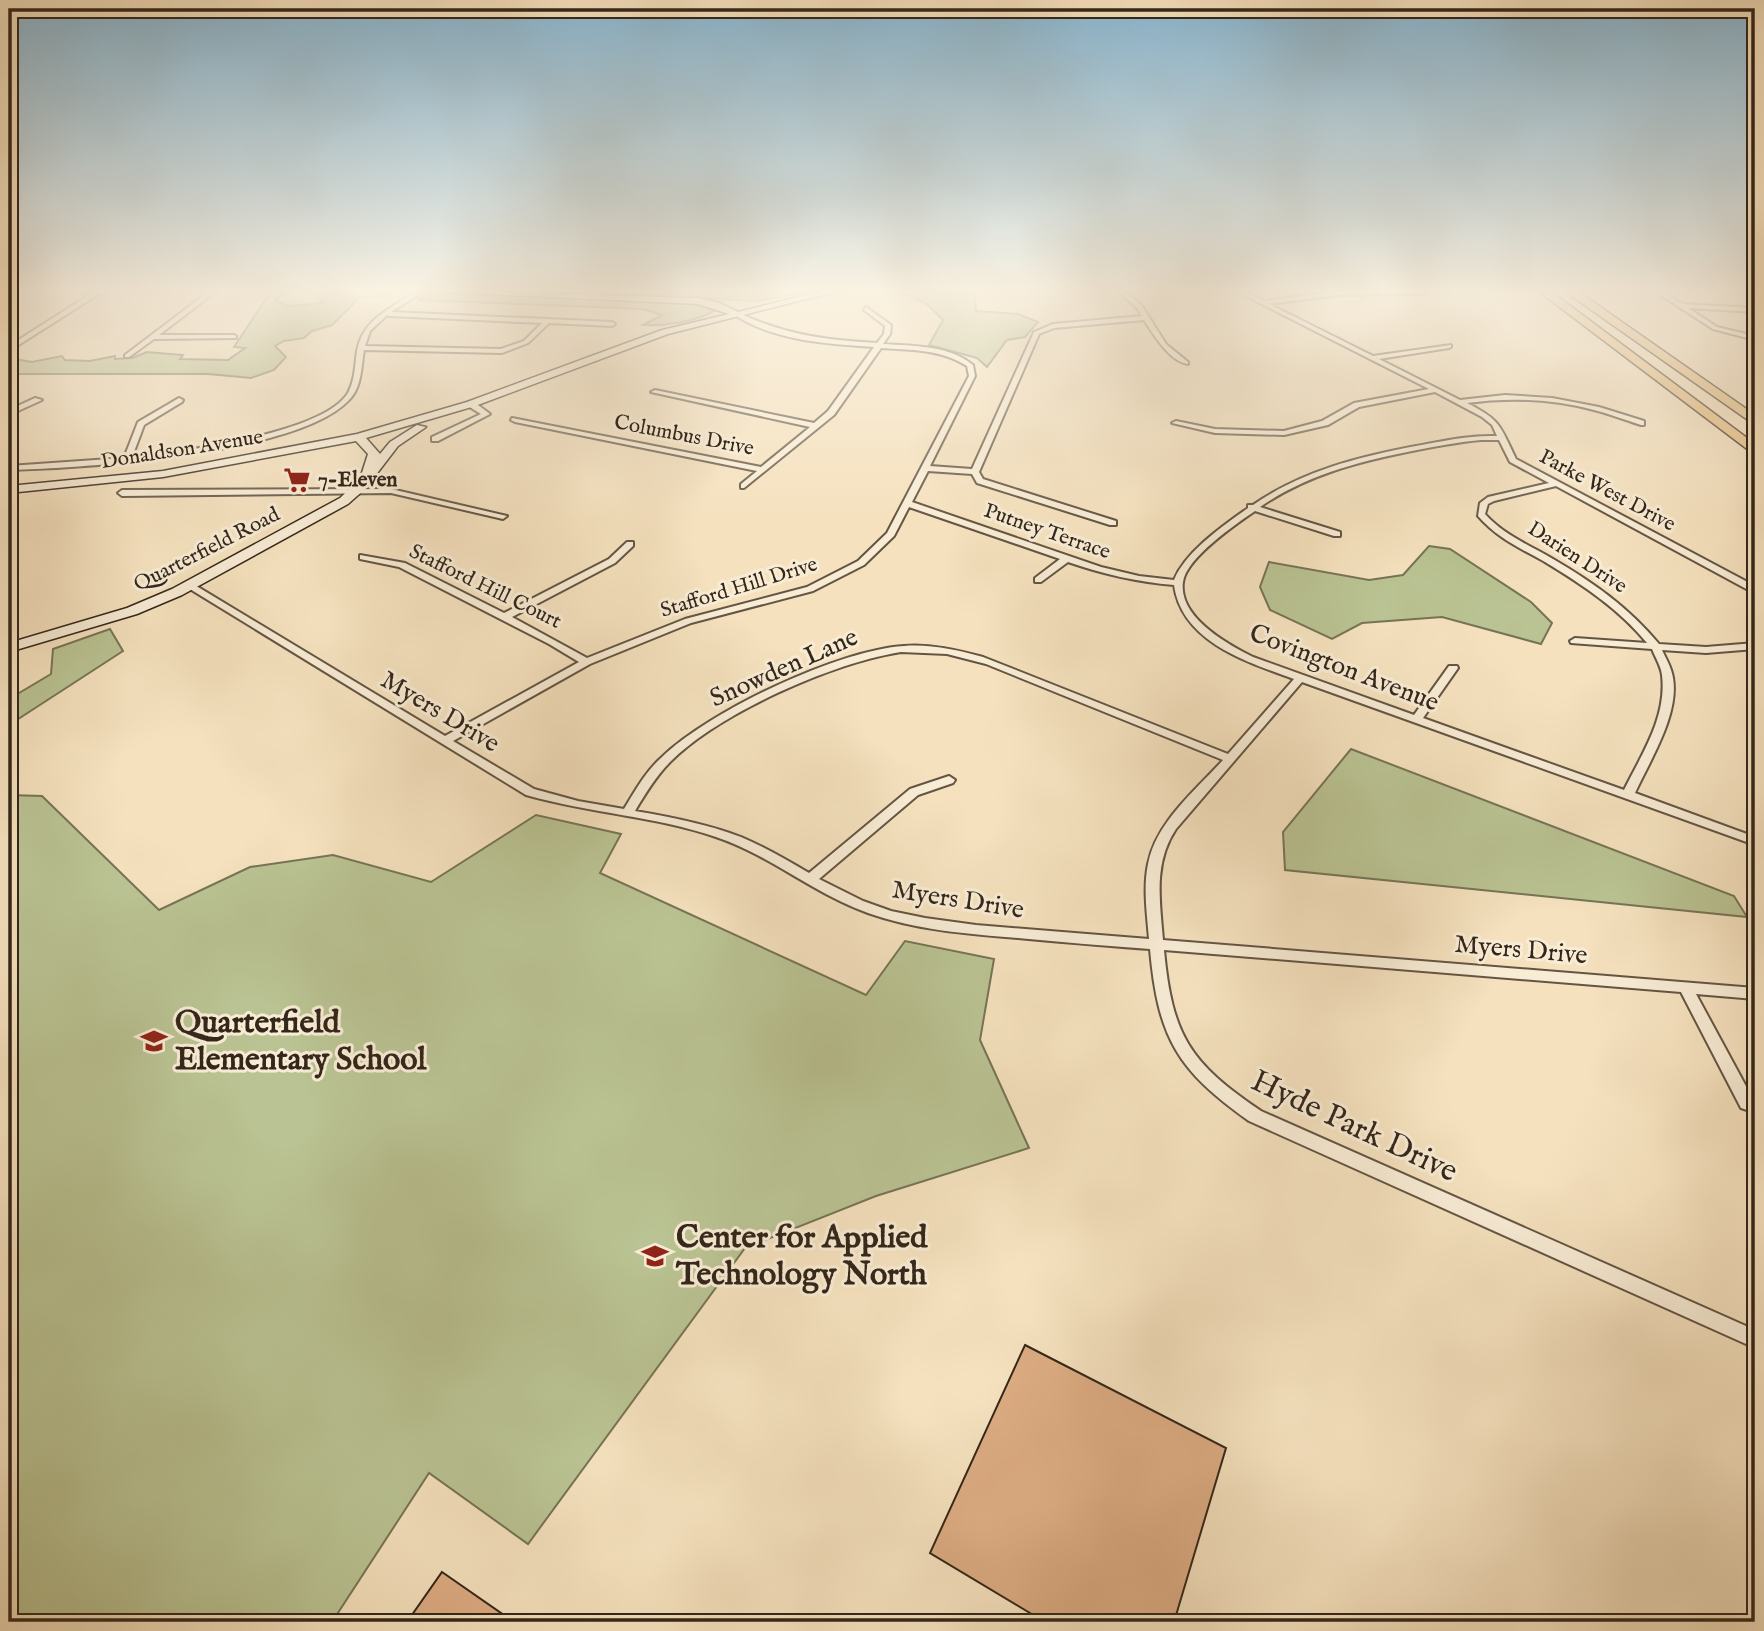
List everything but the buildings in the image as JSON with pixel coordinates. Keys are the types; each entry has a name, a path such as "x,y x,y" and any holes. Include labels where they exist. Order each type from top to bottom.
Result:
{"highway":[{"path":"1642,366 1755,451"},
{"path":"1677,366 1755,421"}],"main road":[{"path":"370,473 374,453 359,437 467,405 570,366"},
{"name":"Quarterfield Road","path":"9,648 132,611 190,586 296,529 356,491 401,438 467,405"},
{"name":"Donaldson Avenue","path":"9,489 163,474 359,437"}],"street":[{"path":"9,468 127,459 255,439 321,417 351,394 358,366"},
{"path":"744,486 817,426 838,405 865,366"},
{"name":"Stafford Hill Drive","path":"444,741 586,662 688,621 793,594 835,579 878,548 891,534 972,376 970,366"},
{"path":"975,472 1021,366"},
{"name":"Parke West Drive","path":"1387,366 1485,415 1495,424 1513,460 1755,590"},
{"path":"1176,423 1215,431 1284,433 1325,423 1357,405 1436,390"},
{"path":"655,392 817,426"},
{"path":"1459,402 1494,397 1546,399 1599,409 1640,423"},
{"path":"9,412 38,400"},
{"path":"127,459 141,424 179,400"},
{"path":"435,439 486,414 467,405"},
{"name":"Columbus Drive","path":"515,420 763,470"},
{"path":"1178,583 1187,563 1195,555 1251,507 1291,483 1346,462 1465,439 1502,438"},
{"path":"925,468 975,472"},
{"path":"975,472 980,481 1113,523"},
{"name":"Darien Drive","path":"1555,484 1491,499 1484,503 1481,514 1494,529 1605,596 1637,624 1655,647 1666,671 1668,701 1628,795"},
{"path":"122,493 406,492 503,516"},
{"name":"Putney Terrace","path":"907,503 1118,575 1178,583"},
{"path":"1251,507 1337,534"},
{"path":"504,617 612,561 630,544"},
{"name":"Stafford Hill Court","path":"363,557 402,565 586,662"},
{"path":"1038,580 1067,558"},
{"name":"Covington Avenue","path":"1178,583 1184,607 1214,639 1249,659 1755,841"},
{"name":"Myers Drive","path":"190,586 530,792 557,801 670,821 724,835 865,907 923,923 1755,993"},
{"path":"1575,641 1706,650 1755,646"},
{"name":"Snowden Lane","path":"627,814 666,759 712,724 832,666 855,658 901,649 948,652 990,662 1231,759"},
{"path":"1416,720 1453,668"},
{"name":"Hyde Park Drive","path":"1300,678 1175,823 1156,857 1152,880 1161,994 1167,1021 1182,1050 1201,1073 1228,1098 1287,1132 1755,1339"},
{"path":"810,879 914,792 949,780"},
{"path":"1685,987 1747,1102"}],"green space":[{"path":"9,366 278,366 251,378 208,374 9,374"},
{"path":"1429,546 1450,549 1531,602 1552,623 1541,644 1442,617 1362,623 1332,639 1270,610 1260,587 1269,562 1369,580 1403,575"},
{"path":"110,629 123,651 9,725 9,699 51,674 53,649"},
{"path":"1351,749 1734,896 1747,917 1285,870 1283,832"},
{"path":"9,795 42,796 159,910 250,867 333,855 431,882 536,815 621,834 600,873 866,995 905,941 994,959 980,1040 1029,1148 876,1196 745,1248 528,1544 429,1473 332,1622 9,1622"}],"place":[{"name":"7-Eleven","path":"297,480"},
{"name":"Quarterfield Elementary School","path":"154,1041"},
{"name":"Center for Applied Technology North","path":"655,1256"}]}
